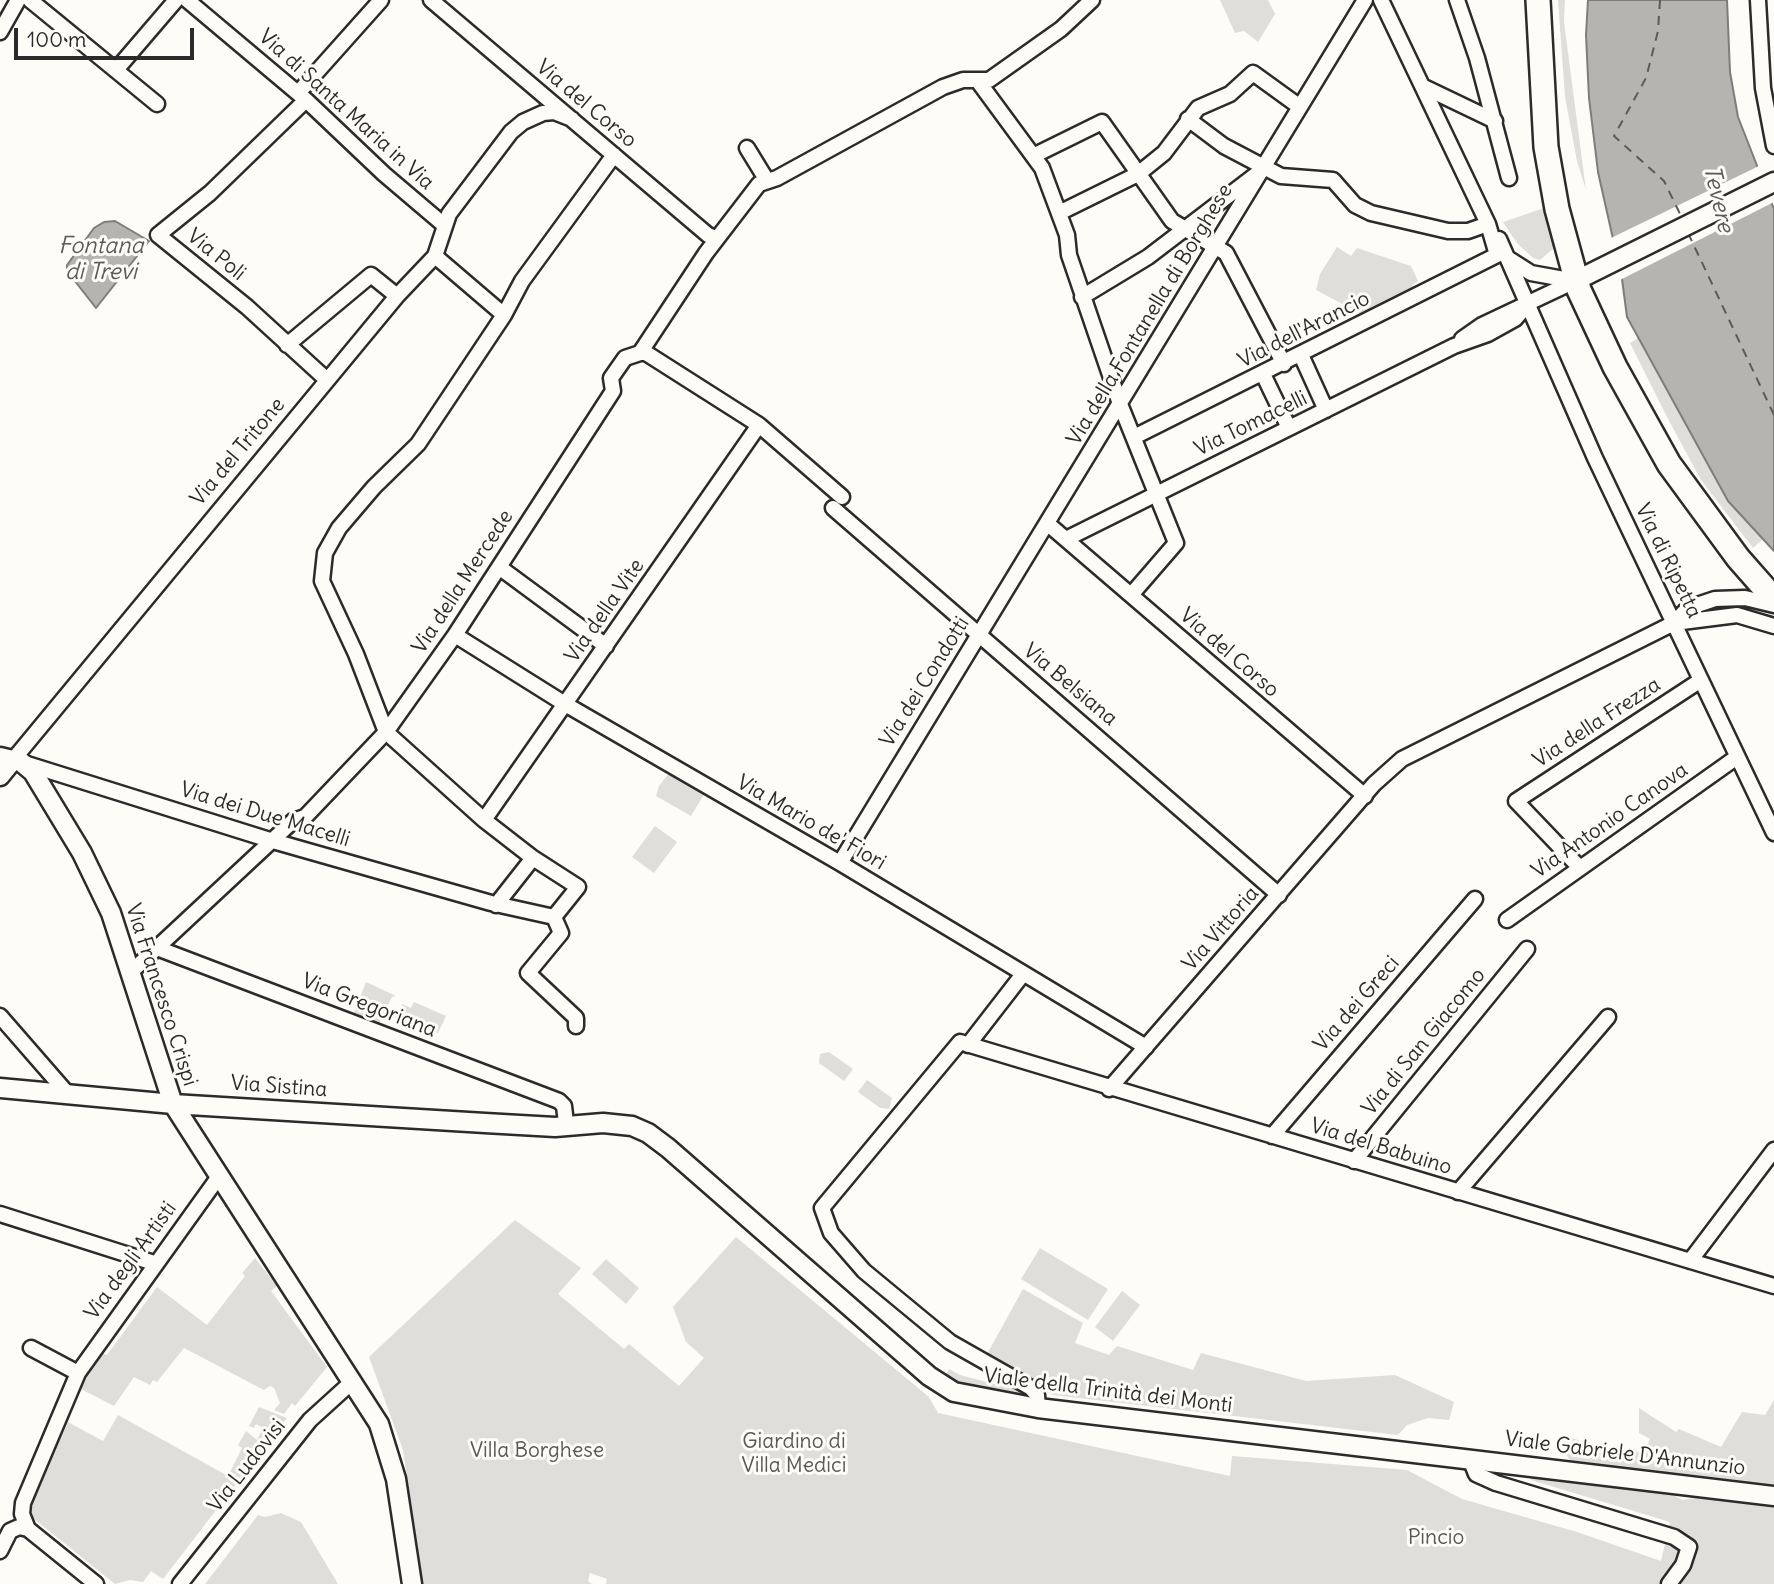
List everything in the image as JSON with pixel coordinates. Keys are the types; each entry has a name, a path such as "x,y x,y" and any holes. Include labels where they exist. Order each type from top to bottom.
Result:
{"main road":[{"path":"1538,0 1546,147 1575,281 1615,368 1669,464 1716,530 1774,600"}],"street":[{"path":"0,32 18,0"},
{"path":"30,0 157,104"},
{"path":"116,69 176,0"},
{"name":"Via di Santa Maria in Via","path":"187,0 302,96 384,174 444,225"},
{"path":"302,96 381,0"},
{"name":"Via del Corso","path":"431,0 708,235 716,238"},
{"path":"640,353 716,238 765,179 777,177 943,87 963,80 989,80 1061,29 1092,0"},
{"name":"Via della Fontanella di Borghese","path":"1048,524 1365,0"},
{"path":"1188,119 1224,146 1264,168 1294,180 1330,179 1352,202 1371,213 1448,231 1461,232 1488,224 1381,0"},
{"path":"1457,0 1495,121 1509,178"},
{"path":"1758,0 1763,88 1774,146"},
{"path":"1059,213 1138,174 1164,153 1198,108 1230,94 1253,73 1299,109"},
{"path":"978,81 1035,155 1059,213 1082,297 1120,404 1176,543 1131,595"},
{"path":"1422,86 1495,121"},
{"name":"Via Poli","path":"302,96 196,206 158,235 247,307 327,380"},
{"path":"444,225 519,124 548,113 572,119"},
{"path":"1035,155 1102,122 1172,221 1226,253 1284,364"},
{"path":"747,148 765,179"},
{"path":"576,1026 576,1018 528,973 561,933 554,917 578,887 533,858 484,820 386,732 356,654 322,581 328,546 339,528 374,487 418,444 504,315 522,281 614,155"},
{"path":"1082,297 1148,257 1264,168"},
{"path":"1507,258 1531,274 1575,281 1772,183"},
{"name":"Via di Ripetta","path":"1488,224 1507,258 1674,623 1774,833"},
{"name":"Via dell'Arancio","path":"1134,437 1492,259 1497,252 1488,224"},
{"name":"Via del Tritone","path":"11,760 397,296 435,256 443,238 444,225"},
{"path":"435,256 504,315"},
{"path":"287,345 371,275 397,296"},
{"name":"Via Tomacelli","path":"1066,539 1454,346 1508,323 1527,305 1575,281"},
{"name":"Via della Mercede","path":"131,972 293,821 305,817 386,732 455,635 613,391 611,378 625,358 640,353"},
{"name":"Via Belsiana","path":"640,353 646,353 759,425 837,502 979,634 1279,895"},
{"path":"1301,355 1326,410"},
{"path":"1264,374 1289,428"},
{"name":"Via della Vite","path":"484,820 759,425"},
{"name":"Via del Corso","path":"1048,524 1365,796"},
{"name":"Via dei Condotti","path":"840,863 1048,524"},
{"path":"499,567 606,646"},
{"path":"1674,623 1688,608 1715,599 1745,598 1774,605"},
{"path":"1674,623 1737,615 1774,626"},
{"name":"Via Vittoria","path":"1109,1089 1381,775 1402,759 1674,623"},
{"name":"Via Mario de' Fiori","path":"455,635 565,704 840,863 1146,1047"},
{"name":"Via della Frezza","path":"1580,867 1516,802 1701,680"},
{"name":"Via Antonio Canova","path":"1507,920 1737,757"},
{"path":"0,776 11,760"},
{"name":"Via dei Due Macelli","path":"11,760 273,841 496,905 554,917"},
{"name":"Via Francesco Crispi","path":"11,760 42,784 96,879 131,972 173,1104 379,1424 390,1451 412,1584"},
{"path":"496,905 533,858"},
{"name":"Via dei Greci","path":"1272,1136 1475,899"},
{"name":"Via Gregoriana","path":"157,948 559,1101 562,1119"},
{"name":"Via di San Giacomo","path":"1354,1161 1527,949"},
{"path":"1023,974 972,1046 960,1042 822,1208 831,1233 864,1271 960,1349 1033,1390 1038,1399 1038,1408"},
{"path":"0,1016 67,1093"},
{"path":"1458,1192 1608,1017"},
{"name":"Via del Babuino","path":"972,1046 1774,1286"},
{"name":"Via Sistina","path":"0,1088 173,1104 562,1119 632,1126 654,1137 695,1172"},
{"path":"1689,1261 1774,1150"},
{"name":"Viale della Trinità dei Monti","path":"695,1172 938,1383 973,1397 1038,1408 1470,1459"},
{"name":"Via degli Artisti","path":"28,1529 22,1514 23,1503 78,1373 220,1175"},
{"path":"0,1214 154,1264"},
{"path":"32,1348 78,1373"},
{"name":"Via Ludovisi","path":"180,1584 310,1420 353,1381"},
{"path":"1470,1459 1473,1471 1486,1479 1669,1534 1689,1547 1683,1565 1670,1584"},
{"name":"Viale Gabriele D'Annunzio","path":"1470,1459 1774,1496"},
{"path":"0,1551 10,1531 21,1527 28,1529 96,1584"}],"green space":[{"path":"1220,0 1268,0 1275,14 1258,42 1244,31 1235,33"},
{"path":"1558,0 1565,0 1564,22 1586,190 1577,161 1565,97"},
{"path":"1544,208 1554,248 1540,260 1533,258 1517,243 1503,222"},
{"path":"1337,247 1351,256 1357,248 1411,266 1418,281 1412,285 1415,291 1365,316 1316,290 1320,274"},
{"path":"1638,338 1728,501 1763,539 1753,548 1701,480 1630,343"},
{"path":"671,771 706,791 691,816 656,796 659,786"},
{"path":"655,826 677,842 654,873 632,857"},
{"path":"366,982 396,996 392,997 377,1028 352,1018"},
{"path":"414,1002 446,1016 438,1033 397,1014 402,1010 402,1004 411,1008"},
{"path":"829,1052 853,1069 844,1081 819,1063 820,1054"},
{"path":"867,1080 892,1098 889,1109 880,1108 858,1092"},
{"name":"Giardino di Villa Medici","path":"515,1220 581,1268 558,1294 624,1349 629,1344 679,1386 704,1358 686,1342 673,1307 736,1237 929,1397 938,1413 1230,1476 1232,1456 1407,1470 1462,1499 1577,1532 1661,1561 1670,1522 1531,1480 1532,1476 1658,1488 1683,1500 1716,1494 1720,1500 1774,1508 1774,1584 606,1584 607,1579 590,1573 588,1581 592,1584 423,1584 403,1450 369,1357"},
{"path":"1040,1248 1108,1289 1088,1320 1021,1279"},
{"path":"255,1258 277,1286 271,1291 327,1367 295,1406 292,1403 284,1414 274,1410 280,1403 274,1388 270,1386 264,1390 184,1348 157,1382 153,1380 150,1385 134,1377 114,1406 81,1389 100,1352 107,1355 157,1287 207,1325 245,1276 242,1273"},
{"path":"606,1259 639,1288 626,1304 592,1274"},
{"path":"1023,1289 1083,1323 1075,1343 1109,1355 1117,1346 1193,1370 1201,1353 1306,1381 1395,1375 1454,1402 1449,1420 1428,1418 1407,1425 1398,1435 1053,1395 986,1356"},
{"path":"1122,1291 1140,1305 1113,1341 1095,1327"},
{"path":"949,1369 960,1375 1029,1393 1031,1404 943,1381"},
{"path":"1774,1400 1774,1487 1570,1461 1562,1446 1565,1436 1581,1441 1586,1448 1614,1454 1617,1449 1644,1453 1650,1439 1639,1433 1639,1408 1676,1432 1679,1429 1721,1447 1742,1412 1765,1415"},
{"path":"259,1407 287,1418 163,1579 151,1571 143,1582 130,1580 115,1584 28,1514 68,1422 103,1441 118,1415 228,1476 242,1448 238,1445 246,1431 257,1440 263,1428 256,1424 254,1428 249,1426"},
{"path":"281,1513 301,1522 338,1584 205,1584 258,1515 265,1517"}],"water":[{"name":"Tevere","path":"1588,0 1727,0 1730,72 1738,117 1774,209 1774,551 1728,501 1627,317 1622,279 1598,172 1589,98 1586,35"},
{"name":"Fontana di Trevi","path":"115,221 149,241 96,308 67,271 67,265 94,228 104,222"}],"pier":[{"path":"1761,165 1774,194 1774,202 1618,281 1609,239"}],"ferry route":[{"path":"1660,0 1658,31 1646,78 1614,136 1664,181 1682,218"},
{"path":"1688,233 1774,415"}],"park label":[{"name":"Villa Borghese","path":"537,1451"},
{"name":"Pincio","path":"1436,1538"}]}
